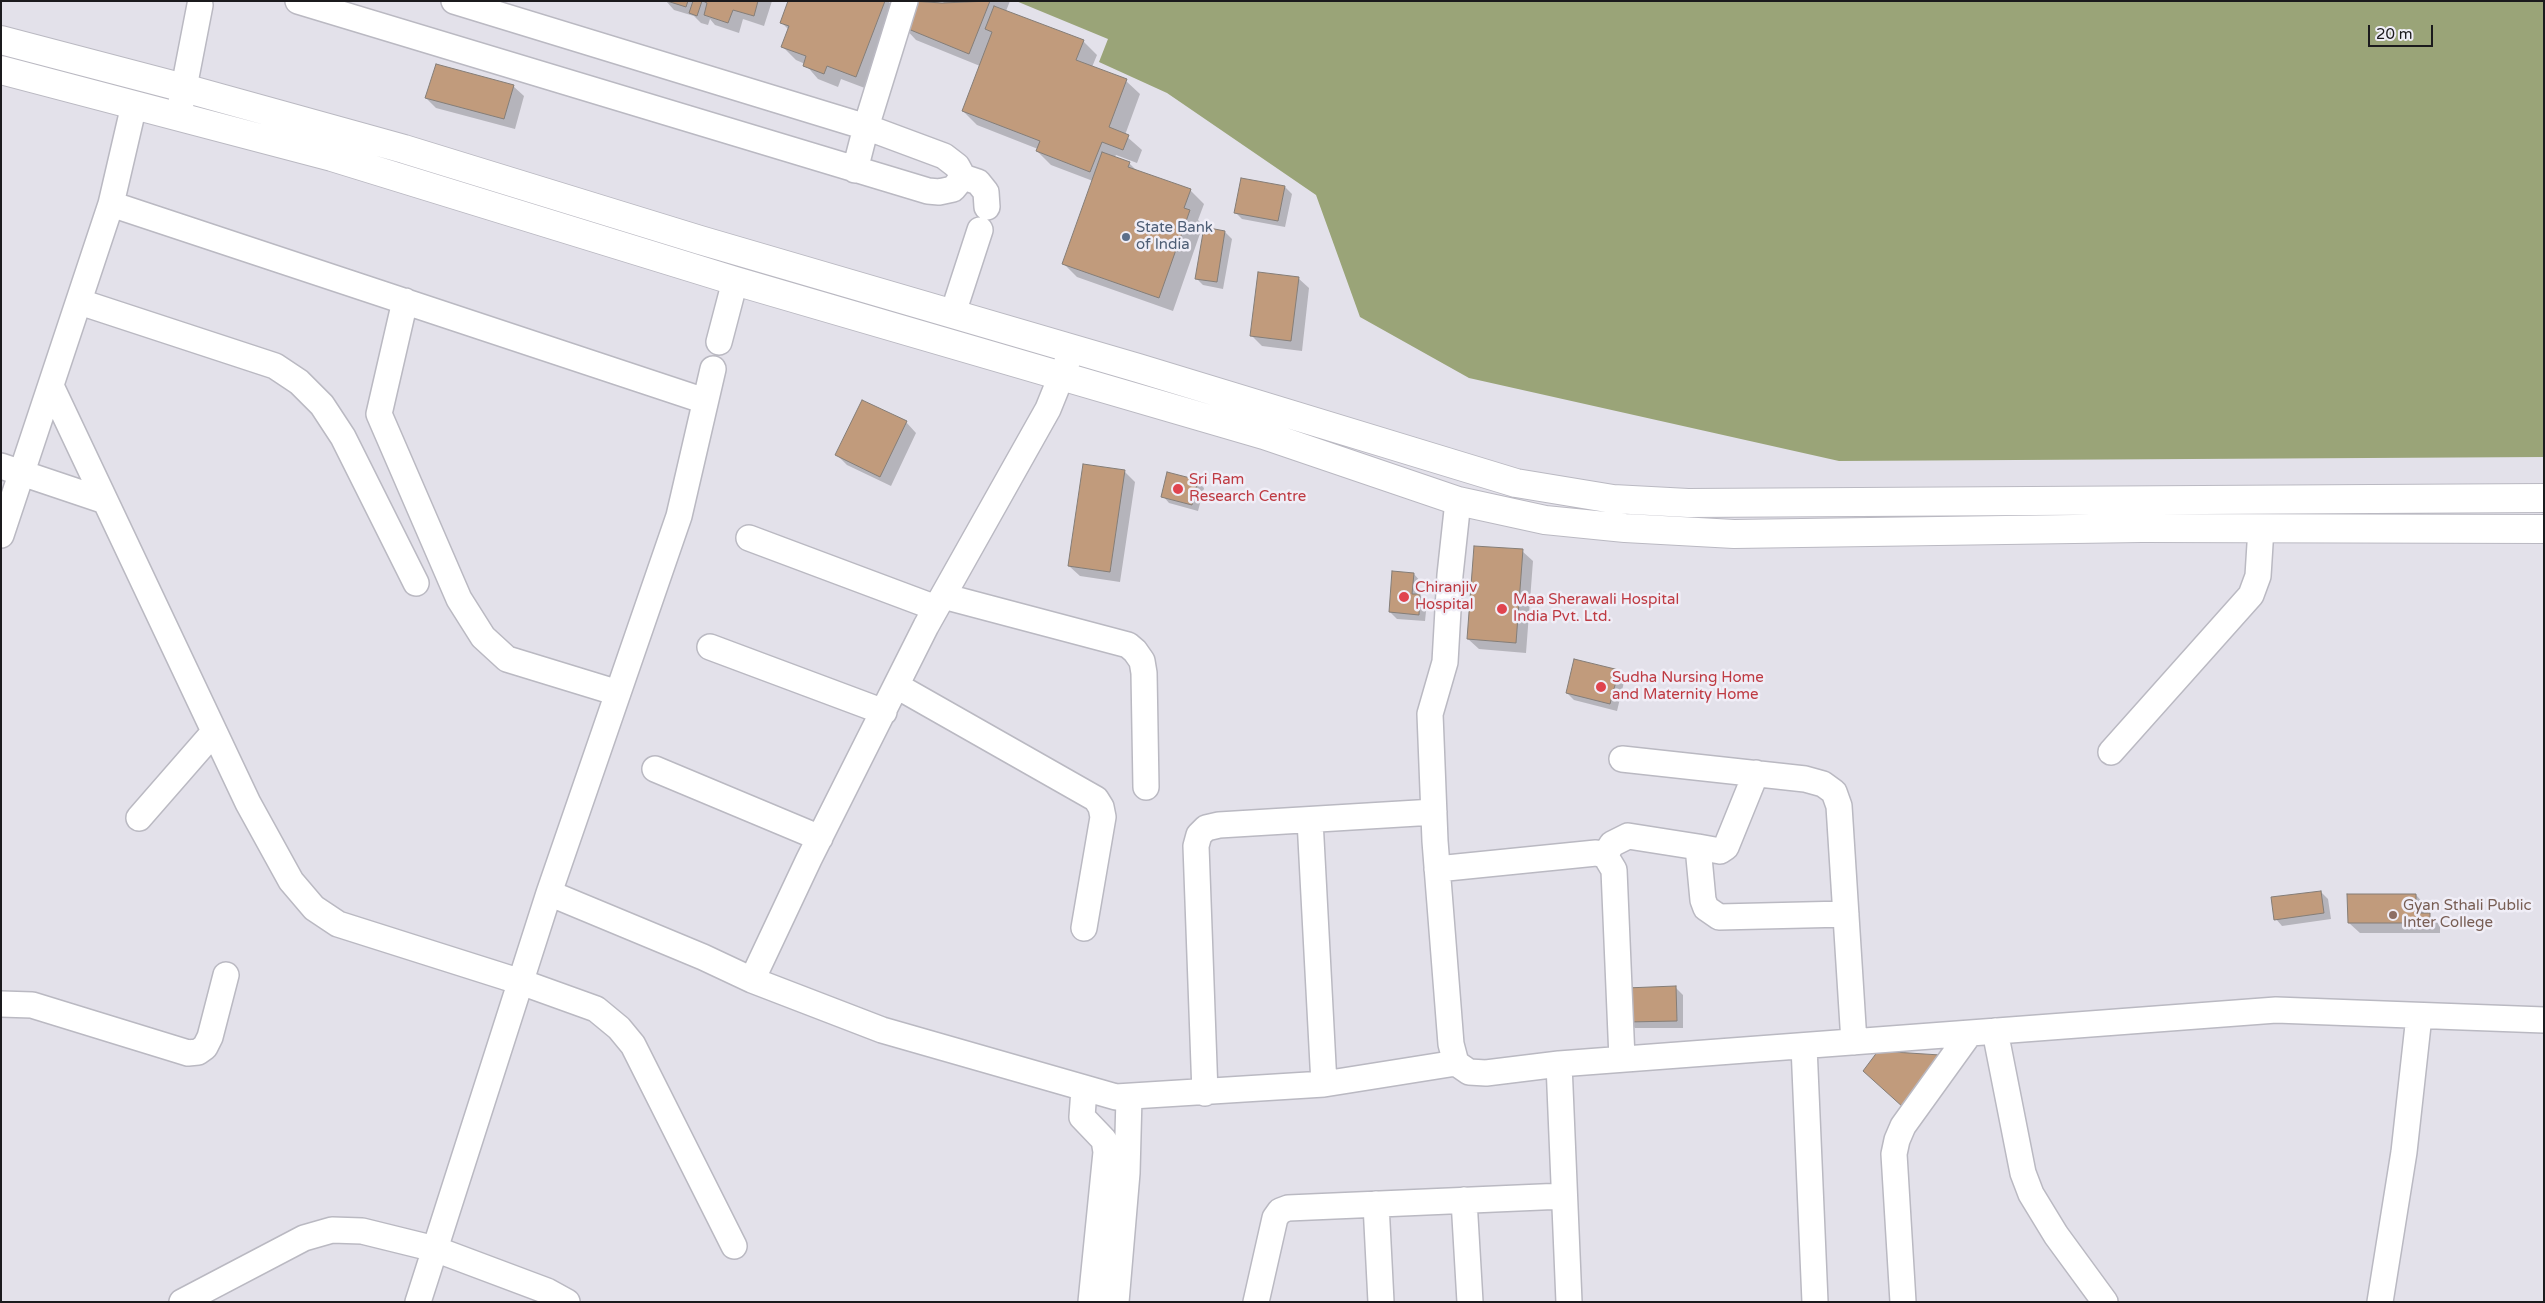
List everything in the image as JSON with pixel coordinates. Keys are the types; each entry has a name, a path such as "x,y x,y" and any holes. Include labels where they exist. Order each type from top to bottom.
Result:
{"main road":[{"path":"1,40 404,149 1072,348 1516,483 1613,499 1717,503 2544,498"},
{"path":"1,70 332,157 735,281 1264,435 1458,501 1544,520 1626,528 1734,534 2261,528 2544,529"}],"street":[{"path":"298,1 339,7 856,170 939,192 953,189 963,177"},
{"path":"454,1 866,128 944,156 958,166 963,177 978,182 986,192 984,218 953,314"},
{"path":"856,170 866,128 905,1"},
{"path":"178,115 200,5"},
{"path":"1,536 11,469 52,388 111,204 134,105"},
{"path":"111,204 705,401"},
{"path":"719,342 735,281"},
{"path":"405,301 378,414 460,599 483,637 506,659 618,693"},
{"path":"80,302 276,366 299,382 322,405 344,437 416,583"},
{"path":"752,980 820,838 939,602 1048,409 1072,348"},
{"path":"418,1302 549,893 679,516 713,369"},
{"path":"52,388 248,803 291,881 314,908 338,924 521,982 596,1009 619,1028 633,1044 734,1246"},
{"path":"11,469 105,501"},
{"path":"1458,501 1450,574 1445,662 1430,714 1437,869 1451,1044 1456,1063 1469,1072 1486,1073 1559,1064 2276,1010 2544,1020"},
{"path":"2111,752 2251,595 2258,576 2261,528"},
{"path":"749,538 939,602 1128,645 1142,661 1144,673 1146,788"},
{"path":"710,648 884,712"},
{"path":"897,686 1096,799 1101,807 1103,817 1084,928"},
{"path":"139,818 214,732"},
{"path":"1622,759 1805,779 1822,784 1834,792 1839,806 1854,1042"},
{"path":"655,769 820,838"},
{"path":"1605,856 1612,844 1628,836 1720,851 1726,846 1756,773"},
{"path":"1205,1093 1196,846 1199,835 1206,828 1219,825 1434,812"},
{"path":"1310,820 1324,1084"},
{"path":"1698,847 1703,900 1711,914 1719,917 1846,914"},
{"path":"1437,869 1596,853 1605,856 1614,870 1622,1060"},
{"path":"549,893 703,957 752,980 882,1030 1116,1097 1205,1093 1324,1084 1456,1063"},
{"path":"1,1004 32,1005 188,1053 198,1052 205,1047 210,1037 226,975"},
{"path":"2380,1302 2404,1152 2419,1016"},
{"path":"1995,1032 2023,1173 2031,1194 2056,1235 2105,1302"},
{"path":"1904,1302 1894,1154 1897,1140 1902,1126 1970,1034"},
{"path":"1804,1046 1815,1302"},
{"path":"1559,1064 1569,1302"},
{"path":"1084,1089 1082,1117 1104,1140 1106,1152 1091,1302"},
{"path":"1116,1302 1126,1173 1129,1097"},
{"path":"1256,1302 1275,1218 1280,1211 1288,1208 1564,1196"},
{"path":"1464,1200 1470,1302"},
{"path":"1376,1204 1381,1302"},
{"path":"182,1302 304,1238 332,1230 362,1231 435,1249 521,1292 547,1290 567,1302"}],"green space":[{"path":"1016,1 2544,1 2544,457 1839,461 1469,378 1360,317 1316,195 1167,93 1099,62 1108,39"}],"building":[{"path":"667,1 688,1 686,7"},
{"path":"693,1 702,1 697,16 689,13"},
{"path":"703,1 758,1 754,16 733,10 728,23 704,15 707,3"},
{"path":"788,1 885,1 856,77 827,66 824,74 803,66 806,56 781,47 789,26 780,23"},
{"path":"911,1 942,3 990,1 969,54 901,26"},
{"path":"994,6 1084,40 1076,60 1127,79 1109,127 1129,135 1123,150 1102,142 1090,172 1036,151 1040,141 962,111 992,32 985,29"},
{"path":"436,64 514,85 504,119 425,98"},
{"name":"State Bank of India","path":"1102,152 1130,162 1128,167 1191,189 1184,208 1190,210 1159,298 1062,264"},
{"path":"1241,178 1285,186 1278,221 1234,213"},
{"path":"1204,227 1225,231 1217,282 1195,279"},
{"path":"1258,272 1299,277 1291,341 1250,336"},
{"path":"862,400 907,421 880,477 835,455"},
{"path":"1083,464 1125,470 1110,572 1068,566"},
{"path":"1167,472 1198,480 1192,505 1161,497"},
{"path":"1474,546 1523,549 1516,643 1467,639"},
{"path":"1392,571 1414,573 1412,594 1420,594 1419,615 1389,612"},
{"path":"1574,659 1619,670 1610,704 1566,693"},
{"path":"2321,891 2324,913 2274,920 2271,897"},
{"path":"2347,894 2416,894 2416,913 2430,913 2430,923 2348,923"},
{"path":"1676,986 1677,1021 1627,1022 1626,988"},
{"path":"1878,1051 1940,1055 1904,1108 1863,1071"}],"place":[{"name":"State Bank of India","path":"1126,237"},
{"name":"Sri Ram Research Centre","path":"1178,489"},
{"name":"Chiranjiv Hospital","path":"1404,597"},
{"name":"Maa Sherawali Hospital India Pvt. Ltd.","path":"1502,609"},
{"name":"Sudha Nursing Home and Maternity Home","path":"1601,687"},
{"name":"Gyan Sthali Public Inter College","path":"2393,915"}]}
